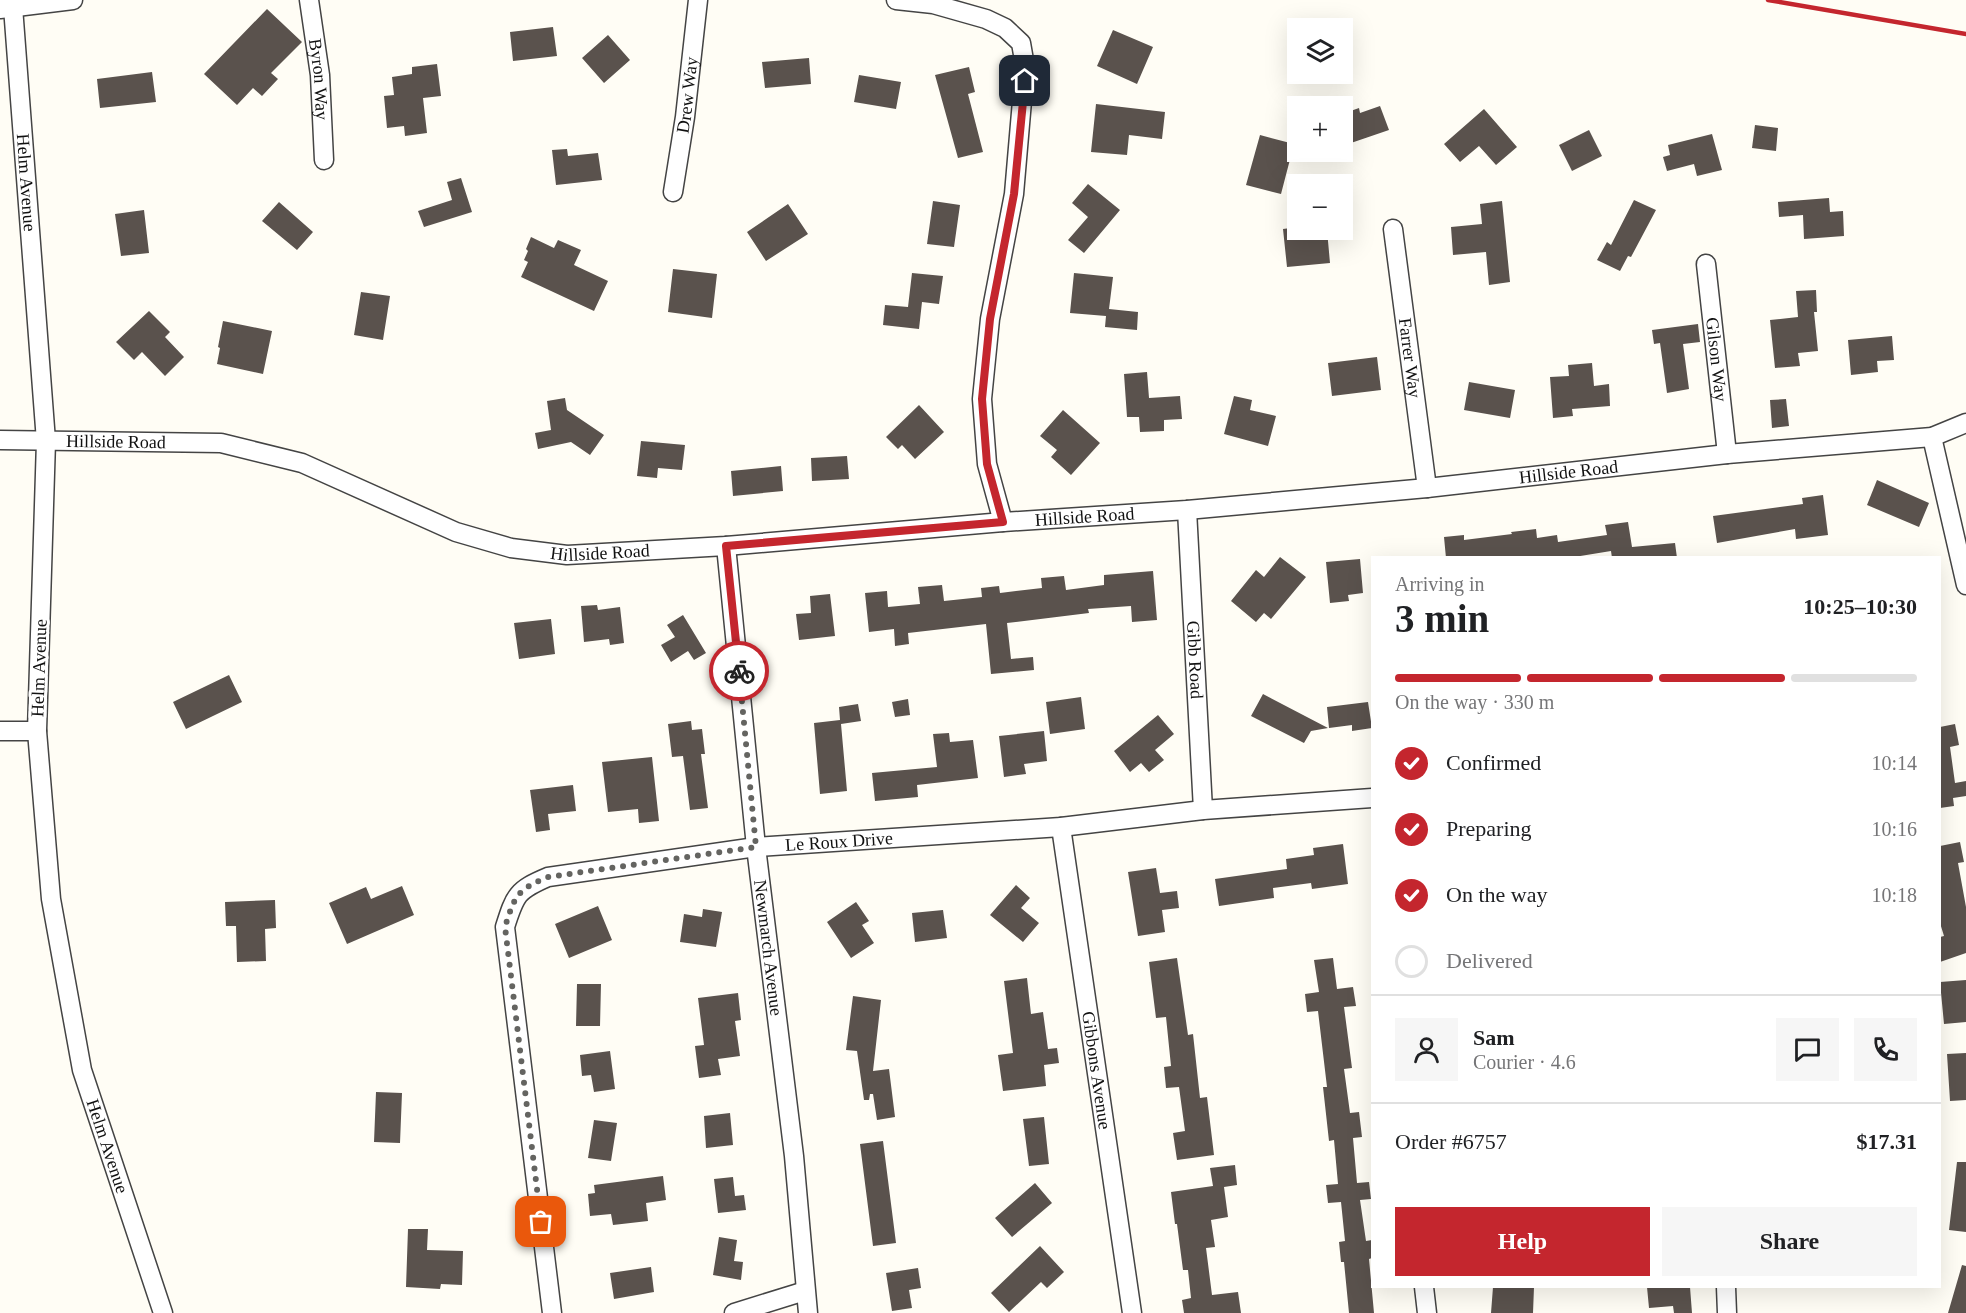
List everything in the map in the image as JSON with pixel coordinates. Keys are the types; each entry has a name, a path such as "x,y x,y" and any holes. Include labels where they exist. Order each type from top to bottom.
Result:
{"street":[{"path":"6,8 73,0"},
{"name":"Byron Way","path":"309,0 320,75 324,159"},
{"name":"Drew Way","path":"673,192 685,117 698,0"},
{"path":"896,0 933,4 986,19 1005,28 1021,43 1025,76 1014,194 990,319 982,399 987,464 1003,522"},
{"name":"Helm Avenue","path":"6,8 46,441 37,731 51,899 82,1070 163,1313"},
{"name":"Farrer Way","path":"1393,229 1427,488"},
{"name":"Gilson Way","path":"1706,264 1727,454"},
{"name":"Hillside Road","path":"0,440 221,443 302,463 456,532 511,548 567,555 726,546 1003,522 1188,510 1427,488 1727,454 1932,437 1966,423"},
{"path":"1932,437 1966,585"},
{"name":"Gibb Road","path":"1188,510 1203,810"},
{"name":"Newmarch Avenue","path":"726,546 756,847 794,1156 808,1313"},
{"path":"0,731 37,731"},
{"name":"Le Roux Drive","path":"552,1313 505,927 513,901 526,886 548,877 756,847 1061,827 1203,810 1371,798"},
{"name":"Gibbons Avenue","path":"1061,827 1132,1313"},
{"path":"1424,1288 1427,1313"},
{"path":"1726,1288 1727,1313"},
{"path":"734,1313 805,1291"}],"building":[{"path":"267,9 302,42 271,73 278,79 262,96 253,88 237,105 204,74"},
{"path":"553,27 557,56 513,61 510,32"},
{"path":"1113,30 1153,47 1137,84 1097,66"},
{"path":"608,35 630,60 604,83 582,58"},
{"path":"809,58 811,84 765,88 762,62"},
{"path":"437,64 441,96 423,98 427,133 405,136 404,126 387,128 384,96 394,95 392,77 412,74 412,67"},
{"path":"969,67 975,92 968,94 983,152 958,158 935,75"},
{"path":"152,72 156,102 100,108 97,79"},
{"path":"859,75 901,82 896,109 854,102"},
{"path":"1096,104 1165,112 1162,139 1129,135 1127,155 1091,152"},
{"path":"1380,106 1389,130 1353,142 1353,110 1359,108 1360,113"},
{"path":"1484,109 1517,147 1496,165 1479,146 1460,162 1444,144"},
{"path":"1755,125 1778,128 1776,151 1752,148"},
{"path":"1589,130 1602,156 1572,171 1559,145"},
{"path":"1712,134 1722,170 1697,176 1694,164 1667,171 1663,157 1670,155 1668,145"},
{"path":"1260,135 1287,142 1287,162 1289,162 1281,194 1246,185"},
{"path":"567,149 568,156 598,153 602,180 556,185 552,150"},
{"path":"461,178 472,212 424,227 418,211 452,200 447,182"},
{"path":"1088,184 1120,210 1084,253 1068,240 1088,217 1072,203"},
{"path":"1829,198 1830,212 1843,211 1844,236 1804,239 1803,215 1779,217 1778,202"},
{"path":"1634,200 1656,210 1631,257 1628,256 1620,271 1597,260 1607,242 1611,245"},
{"path":"933,201 960,205 954,247 927,244"},
{"path":"1502,201 1510,282 1489,285 1486,252 1453,255 1451,227 1482,224 1480,204"},
{"path":"279,202 313,232 297,250 262,221"},
{"path":"788,204 808,234 766,261 747,232"},
{"path":"144,210 149,253 121,256 115,214"},
{"path":"1287,228 1287,240 1328,240 1330,263 1287,267 1283,229"},
{"path":"531,237 554,248 558,240 581,250 574,265 608,281 594,311 521,277 528,262 524,260"},
{"path":"673,269 717,274 712,318 668,312"},
{"path":"912,273 943,276 939,304 922,302 919,329 883,325 885,305 908,307"},
{"path":"1074,273 1113,277 1109,309 1138,312 1137,330 1105,327 1106,316 1070,313"},
{"path":"1816,290 1817,312 1814,312 1818,351 1798,353 1800,366 1775,368 1770,320 1798,317 1796,291"},
{"path":"361,292 390,296 383,340 354,335"},
{"path":"149,311 170,332 165,337 184,357 165,376 142,352 134,360 116,342"},
{"path":"223,321 272,331 263,374 217,364"},
{"path":"1698,324 1700,342 1683,344 1689,389 1667,393 1660,343 1654,344 1652,330"},
{"path":"1892,336 1894,360 1877,361 1878,372 1851,375 1848,340"},
{"path":"1377,357 1381,390 1332,396 1328,363"},
{"path":"1592,363 1594,386 1609,384 1610,406 1572,409 1573,416 1553,418 1550,377 1569,376 1568,365"},
{"path":"1147,372 1149,398 1180,396 1182,419 1164,420 1164,431 1140,432 1139,417 1127,417 1124,374"},
{"path":"1469,382 1515,390 1510,418 1464,410"},
{"path":"1234,396 1252,400 1250,410 1276,416 1268,446 1224,434"},
{"path":"565,398 567,410 604,435 590,455 571,442 538,449 535,433 551,430 547,401"},
{"path":"1786,399 1789,426 1772,428 1770,400"},
{"path":"919,405 944,432 915,459 902,445 898,449 886,437"},
{"path":"1063,410 1100,443 1071,475 1051,457 1057,450 1040,436"},
{"path":"641,441 685,445 682,470 658,468 657,478 637,476"},
{"path":"847,456 849,479 812,481 811,458"},
{"path":"781,466 783,491 733,496 731,471"},
{"path":"1877,480 1929,503 1919,527 1867,505"},
{"path":"1823,495 1828,535 1796,539 1795,529 1717,543 1713,516 1803,504 1802,498"},
{"path":"1628,522 1632,547 1675,543 1677,556 1612,556 1611,551 1580,556 1446,556 1444,537 1464,535 1464,540 1536,529 1537,538 1557,535 1558,542 1607,535 1605,525"},
{"path":"1280,557 1306,577 1271,619 1264,613 1256,622 1231,601 1256,570 1264,577"},
{"path":"1360,559 1363,593 1348,595 1349,601 1330,603 1326,562"},
{"path":"1153,571 1157,620 1132,622 1131,606 1088,609 1089,613 1007,623 1011,659 1033,657 1034,670 991,674 986,624 908,633 909,644 895,646 894,629 869,632 865,593 887,591 888,607 920,604 918,587 942,585 944,601 982,597 981,588 999,586 1000,593 1042,588 1041,578 1064,576 1066,590 1104,585 1104,575"},
{"path":"830,594 835,636 799,640 796,614 811,613 810,596"},
{"path":"597,605 598,610 620,607 624,643 610,645 609,639 584,642 581,606"},
{"path":"683,615 706,653 694,660 688,651 671,662 661,645 675,637 667,625"},
{"path":"551,619 555,654 519,659 514,623"},
{"path":"229,675 242,702 186,729 173,702"},
{"path":"1263,694 1328,728 1311,731 1304,743 1251,716"},
{"path":"1081,697 1085,729 1050,734 1046,702"},
{"path":"908,699 910,715 895,717 892,702"},
{"path":"1368,702 1371,728 1352,731 1352,725 1329,728 1327,707"},
{"path":"858,704 861,721 841,724 847,791 820,794 814,723 840,720 839,707"},
{"path":"1158,715 1174,734 1155,750 1164,760 1149,772 1141,763 1130,772 1114,751"},
{"path":"691,721 692,730 702,729 705,754 701,754 708,808 690,810 683,756 672,757 668,724"},
{"path":"1955,724 1959,745 1950,747 1955,783 1966,781 1966,796 1953,798 1954,806 1941,808 1941,727"},
{"path":"1044,731 1047,761 1024,764 1026,774 1004,777 999,736"},
{"path":"949,733 950,742 973,740 978,778 917,785 918,797 875,801 872,773 937,767 933,734"},
{"path":"652,757 659,821 639,823 638,809 608,812 602,762"},
{"path":"573,785 576,811 548,814 550,830 536,832 530,790"},
{"path":"1960,842 1964,862 1958,863 1966,907 1966,953 1941,962 1941,937 1944,936 1941,926 1941,846"},
{"path":"1343,844 1348,884 1312,889 1311,883 1273,888 1274,898 1219,906 1215,879 1287,869 1286,859 1314,855 1313,848"},
{"path":"1156,868 1160,893 1177,891 1179,908 1162,910 1165,932 1138,936 1128,872"},
{"path":"1016,885 1030,898 1021,908 1039,923 1023,942 990,915"},
{"path":"402,886 414,915 347,944 329,903 366,887 371,899"},
{"path":"275,900 276,928 265,929 266,961 237,962 236,926 226,926 225,902"},
{"path":"856,902 869,921 862,925 874,943 851,958 827,922"},
{"path":"598,906 612,940 569,958 555,924"},
{"path":"703,909 722,912 716,947 680,942 684,914 702,917"},
{"path":"943,910 947,938 915,942 912,913"},
{"path":"1177,958 1188,1035 1193,1034 1200,1098 1207,1097 1214,1155 1177,1160 1173,1133 1185,1131 1179,1087 1166,1088 1164,1067 1171,1066 1166,1017 1156,1018 1149,962"},
{"path":"1333,958 1337,989 1353,987 1356,1006 1344,1007 1352,1068 1344,1069 1350,1113 1359,1112 1362,1137 1353,1138 1357,1183 1369,1182 1371,1199 1360,1200 1366,1241 1371,1240 1371,1258 1369,1259 1374,1313 1349,1313 1344,1262 1341,1262 1339,1242 1345,1241 1341,1202 1328,1203 1326,1185 1338,1184 1334,1140 1329,1141 1323,1087 1327,1087 1318,1011 1307,1012 1305,994 1319,992 1314,960"},
{"path":"1027,978 1031,1014 1043,1012 1048,1049 1057,1048 1059,1063 1044,1065 1046,1086 1003,1091 998,1055 1013,1053 1004,981"},
{"path":"1966,980 1966,1022 1944,1024 1941,982"},
{"path":"577,984 601,984 600,1026 576,1026"},
{"path":"738,993 741,1020 735,1021 740,1056 718,1059 721,1075 699,1078 695,1046 704,1045 698,998"},
{"path":"853,996 881,1000 873,1071 889,1069 895,1117 877,1120 873,1094 870,1094 869,1100 864,1100 857,1051 846,1050"},
{"path":"610,1051 615,1089 594,1092 591,1075 582,1076 580,1055"},
{"path":"1966,1053 1966,1100 1950,1101 1947,1054"},
{"path":"376,1092 402,1093 400,1143 374,1142"},
{"path":"730,1113 733,1145 706,1148 704,1116"},
{"path":"1044,1117 1049,1164 1029,1166 1023,1119"},
{"path":"594,1120 617,1123 611,1161 588,1158"},
{"path":"883,1141 896,1243 873,1246 860,1144"},
{"path":"1957,1162 1966,1162 1966,1232 1949,1230"},
{"path":"1235,1165 1237,1185 1224,1187 1228,1217 1211,1220 1215,1247 1206,1248 1212,1295 1238,1292 1241,1313 1184,1313 1182,1300 1191,1298 1188,1270 1183,1270 1171,1192 1213,1186 1210,1168"},
{"path":"663,1176 666,1200 646,1203 648,1221 613,1225 611,1214 590,1216 588,1194 595,1193 594,1185"},
{"path":"733,1177 735,1196 744,1195 746,1210 718,1213 714,1179"},
{"path":"1035,1183 1052,1203 1012,1237 995,1218"},
{"path":"408,1229 428,1229 427,1250 463,1251 462,1285 441,1284 440,1289 406,1287"},
{"path":"719,1237 737,1240 734,1261 743,1262 741,1280 713,1275"},
{"path":"1040,1246 1064,1272 1047,1288 1041,1282 1009,1312 991,1293"},
{"path":"1962,1265 1966,1266 1966,1313 1948,1313"},
{"path":"651,1267 654,1292 614,1299 610,1273"},
{"path":"918,1268 921,1288 909,1290 912,1308 892,1311 886,1273"},
{"path":"1493,1288 1534,1288 1533,1313 1491,1313"},
{"path":"1647,1288 1690,1288 1692,1313 1674,1313 1673,1306 1649,1308"}],"railway":[{"path":"1768,0 1966,34"}],"way so far":[{"path":"541,1222 505,927 513,901 526,886 548,877 756,847 739,671"}],"route":[{"path":"739,671 726,546 1003,522 987,464 982,399 990,319 1014,194 1025,81"}]}
